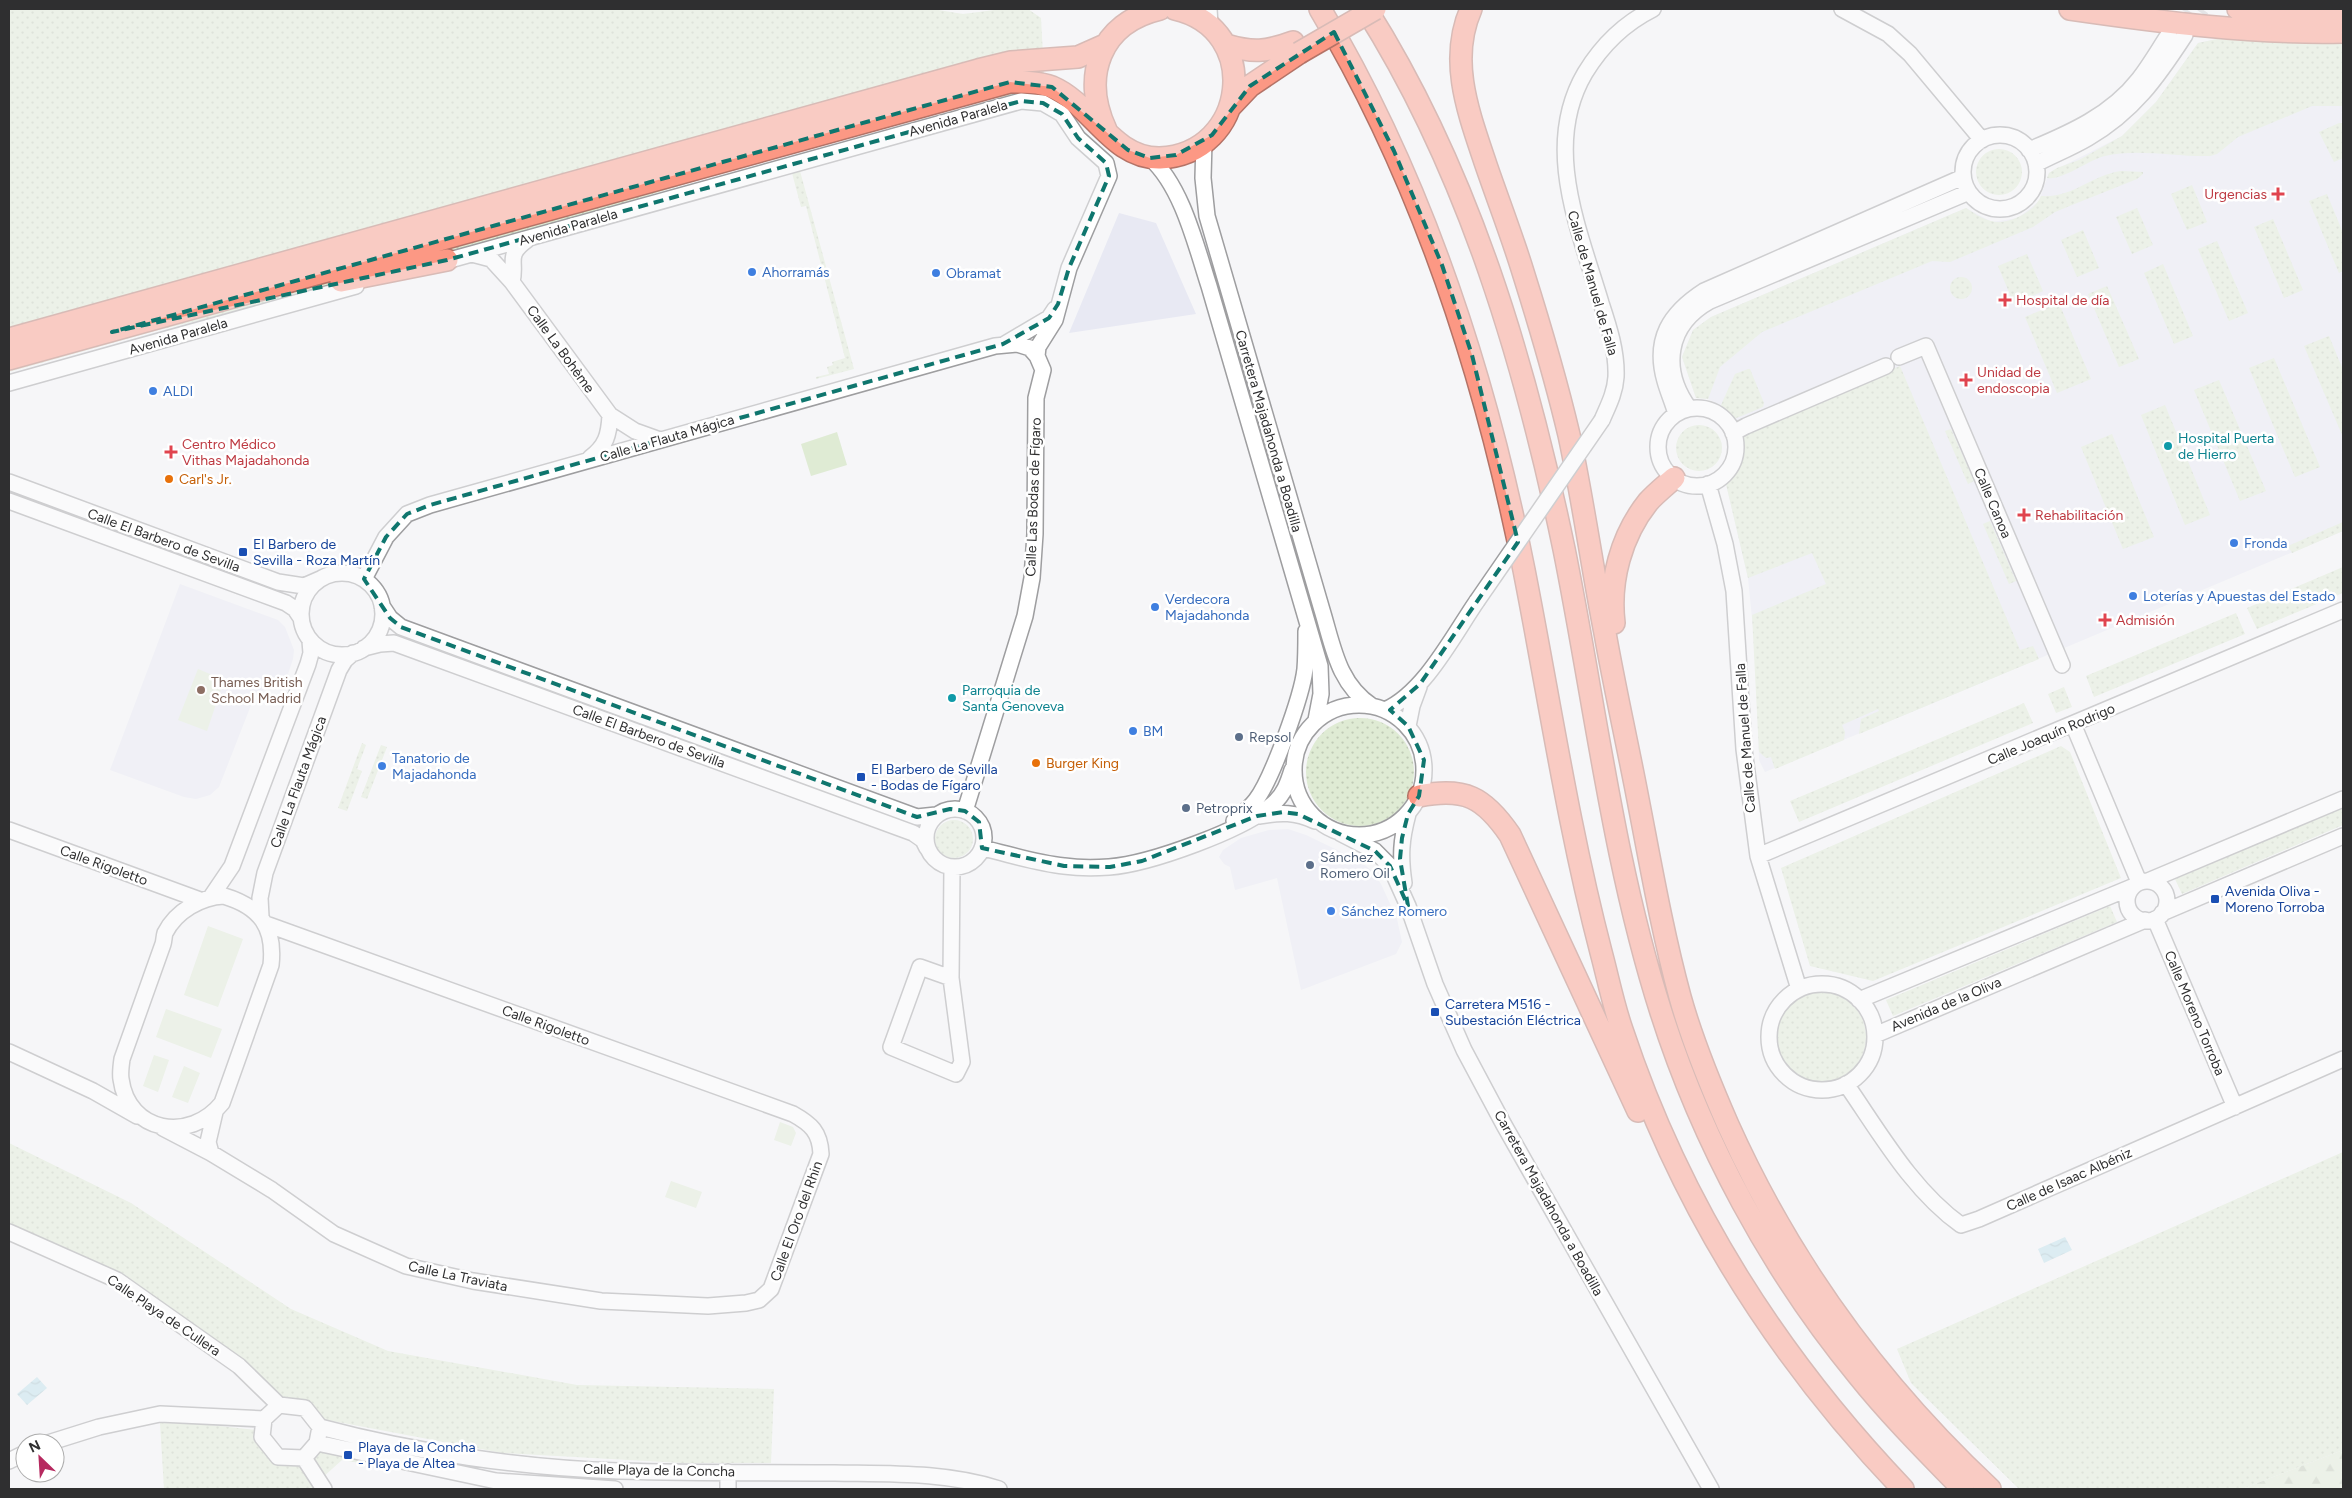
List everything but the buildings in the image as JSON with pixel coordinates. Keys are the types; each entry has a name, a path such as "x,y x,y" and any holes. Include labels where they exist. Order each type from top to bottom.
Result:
{"highway":[{"path":"1176,9 1194,15 1209,17 1226,45 1234,70 1235,88 1231,107"},
{"path":"1320,9 1347,53 1421,212 1442,265 1472,355 1501,463 1522,560 1585,891 1620,1026 1645,1095 1676,1166 1719,1250 1770,1330 1852,1434 1903,1489"},
{"path":"9,359 1010,82 1035,83 1052,87 1070,98 1128,150 1150,158 1176,155 1204,141 1221,125 1231,107 1250,86 1296,48 1350,9"},
{"path":"1366,9 1381,33 1427,121 1454,180 1482,249 1514,348 1541,446 1564,552 1582,655 1629,892 1661,1012 1684,1076 1716,1150 1770,1251 1810,1311 1857,1375 1912,1437 1963,1489"},
{"path":"1226,45 1258,52 1296,48 1376,9"},
{"path":"1471,9 1464,31 1460,62 1464,98 1520,260 1556,384 1585,515 1605,634 1666,940 1681,1000 1704,1068 1755,1182 1828,1304 1871,1361 1927,1425 1990,1489"},
{"path":"2070,9 2206,26 2306,33 2343,32"},
{"path":"2238,9 2272,12 2343,13"},
{"path":"1108,134 1097,106 1095,92 1096,70 1105,45 1125,23 1153,10"},
{"path":"9,339 978,70 1019,61 1078,57 1105,45"},
{"path":"112,332 363,276 447,260"},
{"path":"1634,780 1613,614 1615,573 1622,548 1633,526 1648,502 1674,478"},
{"path":"1413,805 1444,792 1468,796 1479,801 1495,813 1510,835 1632,1099 1712,1252 1764,1333 1803,1388 1890,1489"}],"street":[{"name":"Calle de Manuel de Falla","path":"1378,708 1398,704 1420,684 1602,420 1611,400 1616,378 1616,360 1609,328 1570,202 1565,168 1568,115 1578,84 1595,55 1617,33 1641,15 1654,9"},
{"path":"1842,9 1888,34 1910,54 1931,76 1982,140"},
{"path":"2029,150 2074,130 2111,106 2140,78 2177,34 2150,87 2121,116 2079,144 2036,164"},
{"name":"Avenida Paralela","path":"9,383 1021,101 1043,103 1062,114 1078,138 1106,163"},
{"path":"2002,135 2012,138 2029,150 2036,164 2034,187 2019,204 2003,208 1986,206 1969,192 1963,177 1963,166 1967,156 1982,140 2002,135"},
{"name":"Carretera Majadahonda a Boadilla","path":"1204,141 1203,178 1207,216 1337,661 1347,684 1357,696 1378,708"},
{"name":"Carretera Majadahonda a Boadilla","path":"1150,158 1165,176 1192,232 1306,616 1320,666 1321,694 1316,720"},
{"name":"Calle Las Bodas de Fígaro","path":"965,811 1025,616 1032,578 1036,398 1042,370 1037,356 1038,347 1055,320 1069,268 1109,176 1106,163"},
{"path":"1683,411 1665,381 1661,360 1662,346 1672,317 1687,302 1704,291 1963,177"},
{"path":"1683,411 1674,377 1672,357 1674,343 1682,324 1694,310 1710,301 1969,192"},
{"path":"512,282 513,254 516,248 530,238"},
{"name":"Calle La Bohème","path":"472,254 491,259 512,282 610,415 635,431 660,440"},
{"name":"Calle Las Bodas de Fígaro","path":"1003,344 1049,318 1058,304"},
{"path":"1003,344 1017,344 1030,348 1037,356"},
{"name":"Calle La Flauta Mágica","path":"364,580 386,537 407,514 430,505 1003,344"},
{"name":"Calle Canoa","path":"1901,358 1926,346 2060,666"},
{"path":"1731,430 1885,365"},
{"path":"1683,411 1712,411 1720,415 1731,430 1736,442 1735,456 1729,468 1720,478 1708,484 1696,486 1684,484 1674,478 1662,464 1658,445 1660,433 1667,422 1683,411"},
{"path":"587,460 602,450 610,433 610,415"},
{"name":"Calle El Barbero de Sevilla","path":"9,482 278,582 304,586 320,579"},
{"name":"Calle de Manuel de Falla","path":"1708,484 1725,544 1734,592 1744,749 1758,856 1799,989"},
{"name":"Calle El Barbero de Sevilla","path":"9,501 286,603 295,609 301,618"},
{"path":"331,574 354,575 364,580 372,586 382,606 383,618 380,630 374,640 359,651 342,655 330,653 319,648 310,641 304,630 301,618 305,596 320,579 331,574"},
{"name":"Calle El Barbero de Sevilla","path":"382,606 390,618 401,627 917,816 936,815"},
{"name":"Calle Joaquín Rodrigo","path":"1758,856 2343,610"},
{"path":"1215,836 1247,811 1264,788 1302,687 1305,668 1306,616"},
{"path":"145,1120 131,1105 123,1090 120,1077 122,1059 163,944 164,934 179,915 205,898 232,866 308,664 311,653 310,641"},
{"name":"Calle El Barbero de Sevilla","path":"359,651 380,644 394,643 913,833 923,840 927,848"},
{"name":"Calle La Flauta Mágica","path":"273,948 263,920 260,898 265,874 339,670 345,660 359,651"},
{"name":"Calle de Manuel de Falla","path":"1408,726 1412,706 1420,684"},
{"path":"982,848 1064,866 1110,867 1154,857 1215,836 1257,816 1275,802 1286,788 1293,767 1296,749 1304,733 1316,720 1333,710 1352,705 1378,708 1408,726 1419,742 1424,760 1424,778 1413,805 1393,826 1376,834 1358,836 1340,833 1298,814 1283,812 1257,816"},
{"path":"2073,724 2140,883"},
{"path":"1293,767 1296,789 1305,808 1321,824"},
{"path":"1859,1000 2343,799"},
{"name":"Carretera Majadahonda a Boadilla","path":"1408,906 1400,859 1402,838 1413,805"},
{"path":"950,809 965,811 979,822 984,839 982,848 970,862 952,867 937,861 927,848 926,830 936,815 950,809"},
{"name":"Calle Rigoletto","path":"9,830 167,888 205,898 224,896 240,901 263,920 294,935 793,1114 807,1122 818,1136"},
{"name":"Carretera Majadahonda a Boadilla","path":"1340,833 1375,851 1390,866 1408,906 1435,984 1464,1050 1509,1134 1711,1489"},
{"name":"Avenida de la Oliva","path":"1799,989 1785,999 1775,1012 1769,1028 1769,1045 1774,1061 1784,1075 1797,1085 1814,1090 1830,1090 1846,1084 1868,1064 1873,1050 1875,1035 2343,836"},
{"path":"951,978 920,967 891,1047 956,1074 962,1062 951,978 952,867"},
{"path":"2140,883 2158,884 2165,892 2167,903 2154,917 2135,916 2128,908 2127,897 2140,883"},
{"path":"167,888 178,898 180,905 179,915"},
{"name":"Calle Moreno Torroba","path":"2154,917 2235,1106"},
{"path":"163,1128 184,1127 200,1122 215,1112 222,1103 271,965 273,948 278,940 284,936 294,935"},
{"path":"1799,989 1814,985 1831,985 1846,990 1859,1000 1870,1016 1875,1035"},
{"path":"9,1052 93,1091 145,1120"},
{"name":"Calle de Isaac Albéniz","path":"1846,1084 1901,1164 1944,1212 1961,1225 1979,1219 2343,1059"},
{"path":"93,1091 110,1089 120,1077"},
{"path":"211,1153 208,1142 215,1112"},
{"name":"Calle La Traviata","path":"145,1120 211,1153 272,1190 334,1234 406,1266 472,1281 601,1300 708,1306 759,1300"},
{"name":"Calle El Oro del Rhin","path":"759,1300 771,1289 817,1163 820,1154 818,1136"},
{"name":"Calle Playa de Cullera","path":"9,1232 117,1280 239,1366 279,1405"},
{"path":"65,1438 99,1427 160,1414 264,1418 279,1405 306,1408 320,1428 317,1444 304,1458"},
{"path":"264,1418 262,1438 278,1457 304,1458 313,1469 324,1489"},
{"name":"Calle Playa de la Concha","path":"320,1428 499,1462 618,1471 914,1474 980,1483 999,1489"},
{"name":"Calle Playa de la Concha","path":"317,1444 496,1481 615,1489"},
{"path":"728,1472 728,1489"}],"highlighted area":[{"path":"1334,32 1394,151 1442,265 1472,355 1518,542 1420,684 1390,710 1408,726 1424,760 1419,796 1408,814 1402,838 1400,859 1408,906 1390,866 1375,851 1298,814 1283,812 1257,816 1142,861 1110,867 1064,866 982,848 979,822 965,811 950,809 917,817 401,627 390,618 364,579 386,537 407,514 430,505 1003,344 1049,318 1058,304 1069,268 1109,176 1106,163 1078,138 1062,114 1043,103 1021,101 447,260 112,332 1010,82 1052,87 1128,150 1150,158 1176,155 1212,135 1250,86"}],"shaded area":[{"path":"2217,39 2343,42 2343,531 1765,772 1759,760 1756,658 1748,578 1726,484 1740,464 1744,451 1743,437 1734,419 1721,405 1708,399 1696,398 1682,357 1693,330 1711,317 1966,208 1992,222 2018,218 2039,201 2049,173 2122,136 2156,102 2198,43"},
{"path":"1119,213 1156,223 1196,314 1069,333"},
{"name":"Thames British School Madrid","path":"180,584 278,620 285,627 294,650 288,674 257,694 253,700 219,787 210,795 196,799 184,797 110,770"},
{"path":"1288,829 1306,835 1360,861 1372,871 1381,884 1397,919 1402,942 1396,954 1301,990 1277,878 1235,890 1230,867 1224,864 1219,857 1223,850 1241,838 1269,830"}],"green space":[{"path":"9,9 932,9 963,14 1002,9 1028,9 1041,18 1045,93 1023,93 985,100 772,157 537,230 251,308 159,330 9,372"},
{"path":"2217,39 2343,42 2343,106 2312,106 2238,137 2217,154 2210,156 2143,153 2117,154 2098,158 2060,176 2047,178 2049,173 2057,168 2079,160 2122,136 2156,102 2198,43"},
{"path":"2343,123 2343,158 2334,162 2319,132"},
{"path":"1999,149 2012,153 2018,159 2022,172 2018,185 2012,191 1999,195 1986,191 1980,185 1976,172 1980,159 1986,153"},
{"path":"800,171 854,369 816,379 816,377 829,374 827,367 833,365 832,362 845,358 806,206 801,207 792,173"},
{"path":"2121,171 2143,172 2143,174 2137,179 2055,212 2033,227 1950,262 1932,261 1762,332 1720,367 1708,399 1696,398 1682,357 1693,330 1711,317 1966,208 1988,220 1997,222 2012,220 2027,212 2038,202 2041,196 2063,194 2100,177"},
{"path":"2192,185 2207,222 2187,230 2171,194"},
{"path":"2327,194 2343,233 2343,271 2339,273 2309,201"},
{"path":"2137,208 2153,245 2132,254 2116,217"},
{"path":"2273,219 2303,290 2284,298 2254,227"},
{"path":"2083,230 2099,268 2077,277 2061,240"},
{"path":"2217,241 2248,313 2229,321 2198,249"},
{"path":"2027,254 2043,291 2014,304 1998,266"},
{"path":"2163,264 2193,336 2174,344 2144,273"},
{"path":"1961,277 1971,284 1972,288 1965,298 1961,299 1951,292 1950,288 1957,278"},
{"path":"2107,286 2139,359 2119,367 2088,294"},
{"path":"2059,303 2091,379 2057,393 2025,317"},
{"path":"2329,336 2343,370 2343,437 2304,346"},
{"path":"2274,358 2320,467 2295,477 2249,368"},
{"path":"1900,366 2020,650 2033,646 2039,659 1859,734 1861,719 1879,711 1878,709 1842,725 1845,732 1844,740 1775,769 1771,757 1766,758 1759,752 1752,615 1826,584 1812,553 1748,578 1726,484 1743,458 1741,432"},
{"path":"1750,369 1764,403 1763,407 1734,419 1721,405 1735,374"},
{"path":"2219,380 2266,491 2240,501 2194,390"},
{"path":"2165,405 2210,515 2185,525 2141,415"},
{"path":"1694,425 1704,425 1718,435 1722,448 1718,461 1712,467 1704,471 1694,471 1680,461 1676,453 1676,443 1686,429"},
{"path":"1951,429 1974,481 1968,484 1945,431"},
{"path":"837,432 847,465 811,476 801,444"},
{"path":"2112,434 2154,537 2123,549 2081,447"},
{"path":"1990,521 2016,581 2009,584 1983,524"},
{"path":"2343,522 2343,531 2292,553 2288,546"},
{"path":"2343,567 2343,593 2257,629 2247,608"},
{"path":"2236,613 2245,634 2094,697 2086,676"},
{"path":"198,669 224,680 207,731 178,720"},
{"path":"2064,687 2072,707 2056,713 2048,694"},
{"path":"2024,703 2033,723 1799,822 1790,801"},
{"path":"1360,718 1381,722 1398,734 1410,751 1414,772 1410,793 1398,810 1381,822 1360,826 1339,822 1322,810 1310,793 1306,772 1310,751 1322,734 1339,722"},
{"path":"362,743 366,745 357,769 362,771 347,811 338,808"},
{"path":"381,745 387,747 367,799 361,797"},
{"path":"2061,746 2070,752 2121,878 1873,981 1810,966 1781,868"},
{"path":"2343,807 2343,825 2182,894 2175,879"},
{"path":"954,820 968,825 973,839 968,853 954,858 940,853 935,839 940,825"},
{"path":"2110,906 2117,922 1893,1016 1886,1000"},
{"path":"208,926 243,939 218,1007 184,995"},
{"path":"1821,992 1838,996 1853,1005 1862,1020 1866,1037 1862,1054 1853,1069 1838,1078 1821,1082 1804,1078 1789,1069 1780,1054 1776,1037 1780,1020 1789,1005 1804,996"},
{"path":"166,1009 222,1029 211,1058 156,1037"},
{"path":"154,1055 169,1060 158,1092 143,1086"},
{"path":"184,1066 200,1073 188,1103 172,1097"},
{"path":"780,1122 793,1127 796,1133 791,1146 774,1140"},
{"path":"9,1143 131,1203 291,1309 388,1351 577,1385 774,1389 771,1463 682,1463 502,1453 322,1419 281,1399 241,1358 162,1303 9,1227"},
{"path":"2343,1152 2343,1450 2242,1489 2019,1489 1911,1383 1897,1349"},
{"path":"671,1181 702,1192 696,1208 665,1197"},
{"path":"160,1423 201,1424 256,1430 261,1447 267,1457 271,1461 282,1465 298,1464 314,1489 164,1489"},
{"path":"318,1446 363,1457 360,1463 342,1460 322,1478 308,1457"},
{"path":"2343,1450 2343,1489 2242,1489"}],"water":[{"path":"2065,1237 2072,1250 2044,1263 2038,1249"},
{"path":"37,1377 47,1388 27,1405 17,1394"}],"tunnel":[{"path":"2172,31 2186,9"},
{"path":"2187,31 2202,9"}],"place":[{"name":"Urgencias","path":"2278,194"},
{"name":"Ahorramás","path":"752,272"},
{"name":"Obramat","path":"936,273"},
{"name":"Hospital de día","path":"2005,300"},
{"name":"Unidad de endoscopia","path":"1966,380"},
{"name":"ALDI","path":"153,391"},
{"name":"Hospital Puerta de Hierro","path":"2168,446"},
{"name":"Centro Médico Vithas Majadahonda","path":"171,452"},
{"name":"Carl's Jr.","path":"169,479"},
{"name":"Rehabilitación","path":"2024,515"},
{"name":"Fronda","path":"2234,543"},
{"name":"El Barbero de Sevilla - Roza Martín","path":"243,552"},
{"name":"Loterías y Apuestas del Estado","path":"2133,596"},
{"name":"Verdecora Majadahonda","path":"1155,607"},
{"name":"Admisión","path":"2105,620"},
{"name":"Thames British School Madrid","path":"201,690"},
{"name":"Parroquia de Santa Genoveva","path":"952,698"},
{"name":"BM","path":"1133,731"},
{"name":"Repsol","path":"1239,737"},
{"name":"Burger King","path":"1036,763"},
{"name":"Tanatorio de Majadahonda","path":"382,766"},
{"name":"El Barbero de Sevilla - Bodas de Fígaro","path":"861,777"},
{"name":"Petroprix","path":"1186,808"},
{"name":"Sánchez Romero Oil","path":"1310,865"},
{"name":"Avenida Oliva - Moreno Torroba","path":"2215,899"},
{"name":"Sánchez Romero","path":"1331,911"},
{"name":"Carretera M516 - Subestación Eléctrica","path":"1435,1012"},
{"name":"Playa de la Concha - Playa de Altea","path":"348,1455"}]}
